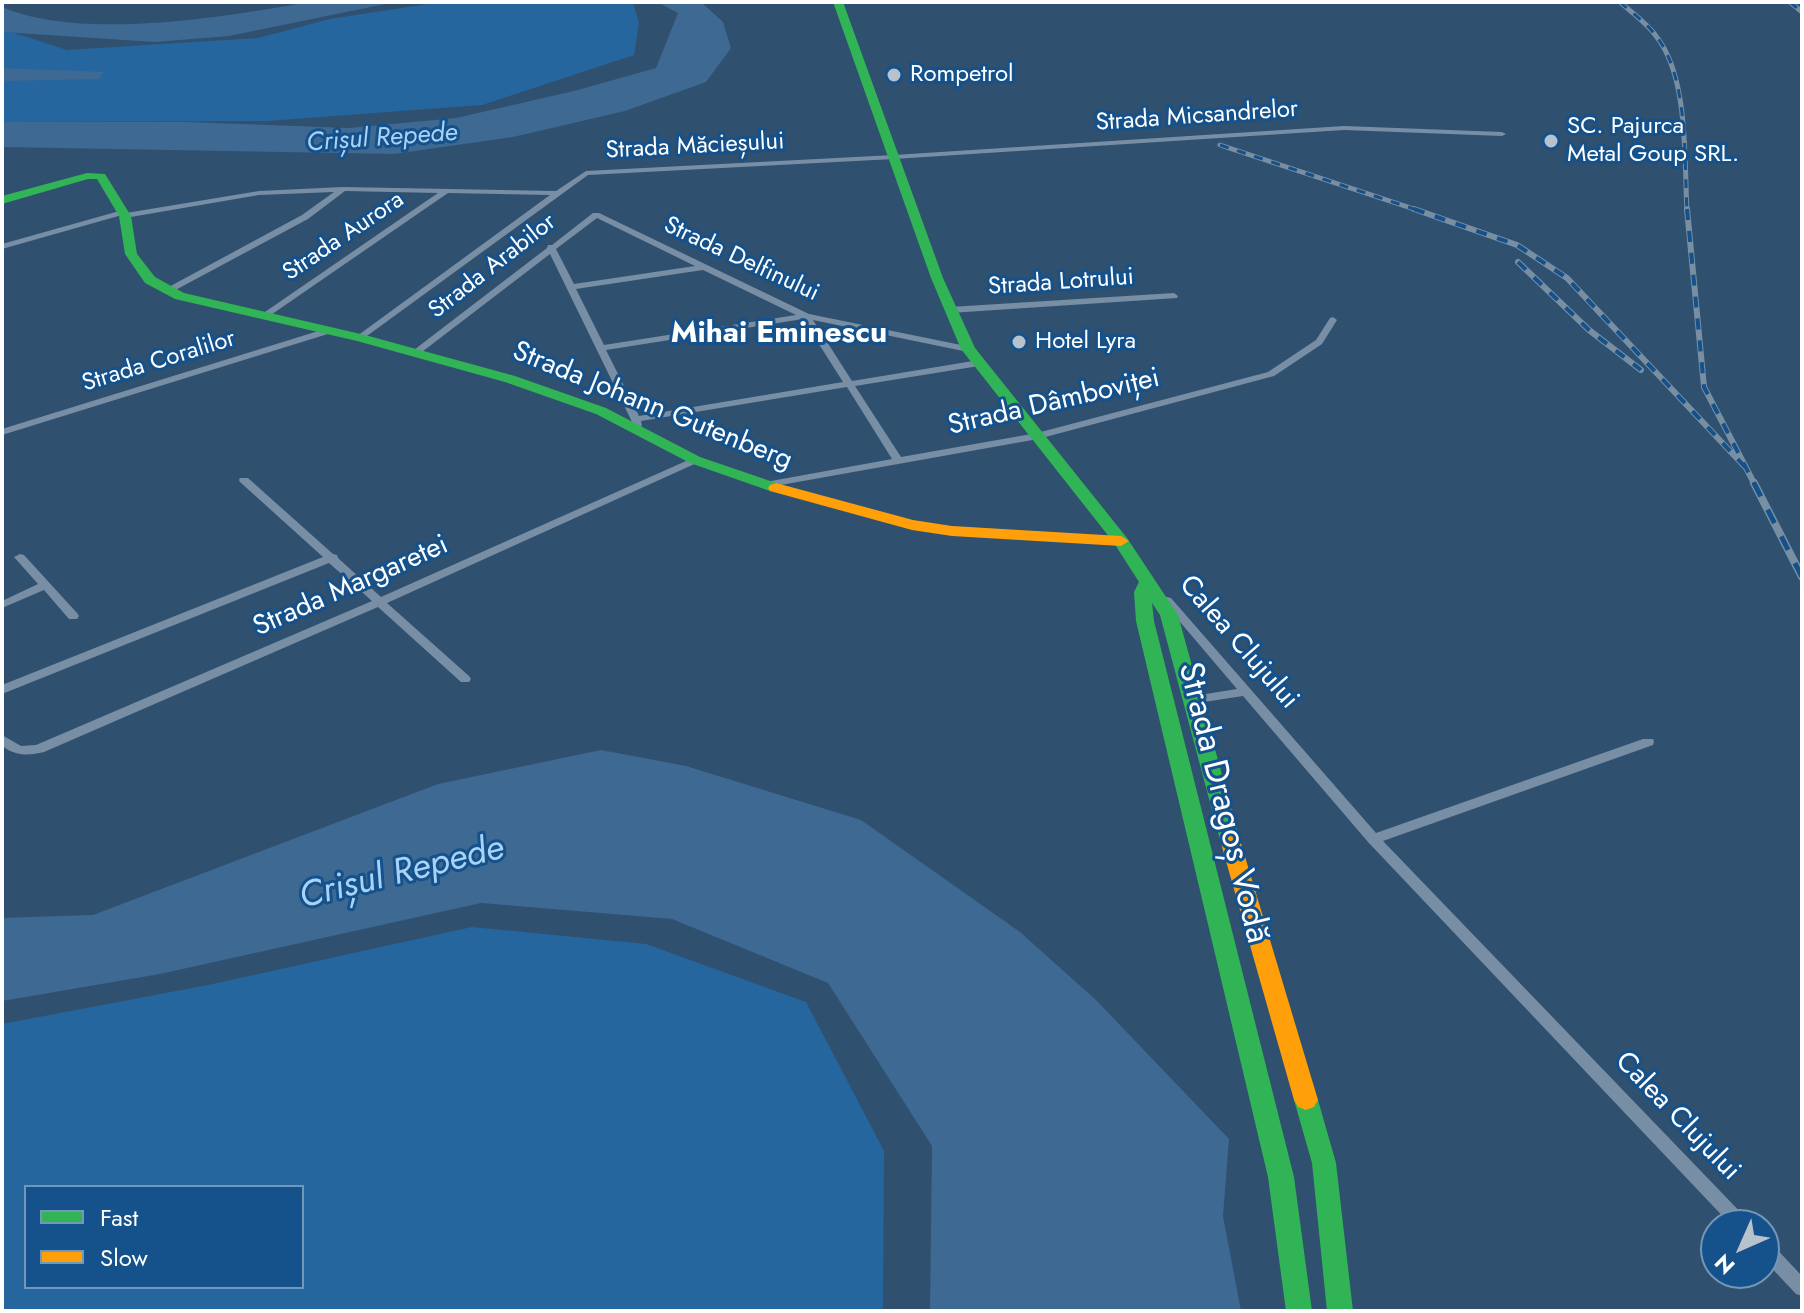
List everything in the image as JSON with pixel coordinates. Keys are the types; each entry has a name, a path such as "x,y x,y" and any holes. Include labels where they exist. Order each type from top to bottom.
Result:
{"main road":[{"name":"Calea Clujului","path":"838,2 950,310 973,356 1121,541 1147,582"},
{"name":"Strada Johann Gutenberg","path":"2,200 96,175 105,178 124,214 131,254 150,280 168,291 197,301 360,338 564,397 640,427 695,460 764,485 939,529 1121,541"},
{"name":"Strada Dragoș Vodă","path":"1147,582 1143,592 1145,621 1281,1177 1299,1311"},
{"name":"Strada Dragoș Vodă","path":"1147,582 1169,615 1197,727 1324,1163 1340,1311"},
{"path":"1145,621 1158,634 1170,691 1176,698 1191,700"},
{"path":"1171,724 1183,720 1197,727"}],"street":[{"name":"Strada Micsandrelor","path":"894,157 1344,128 1502,134"},
{"name":"Strada Măcieșului","path":"360,338 554,193 586,173 894,157"},
{"path":"2,247 124,214 245,195 343,189 554,193"},
{"path":"168,291 305,217 343,189"},
{"name":"Strada Aurora","path":"265,316 445,192"},
{"name":"Strada Arabilor","path":"415,353 596,215"},
{"name":"Strada Delfinului","path":"596,215 806,316 973,356"},
{"path":"551,247 640,427 973,356"},
{"path":"571,287 703,267"},
{"name":"Strada Lotrului","path":"950,310 1174,296"},
{"path":"601,348 806,316 899,462"},
{"name":"Strada Dâmboviței","path":"764,485 1038,436 1271,374 1319,342 1333,320"},
{"name":"Strada Coralilor","path":"2,432 328,331"},
{"name":"Strada Margaretei","path":"2,739 13,750 25,753 382,601 695,460"},
{"path":"244,480 382,601 465,679"},
{"path":"20,557 73,616"},
{"path":"2,690 333,557"},
{"name":"Calea Clujului","path":"1147,582 1168,601 1373,839 1727,1209"},
{"path":"2,605 46,585"},
{"path":"1191,700 1244,692"},
{"path":"1373,839 1648,742"},
{"path":"1780,1265 1802,1288"}],"shaded area":[{"path":"441,2 633,2 639,23 634,55 482,105 267,121 2,122 2,29 67,50 258,38 330,19"},
{"path":"472,927 646,944 806,1002 884,1151 883,1311 2,1311 2,1024 208,985"}],"water":[{"path":"309,2 395,2 229,36 155,42 2,32 2,7 34,17 71,23 112,24 196,19"},
{"name":"Crișul Repede","path":"657,2 701,2 723,22 731,48 706,82 625,111 513,137 394,154 2,147 2,122 189,122 349,128 456,118 574,91 656,68 678,13"},
{"path":"2,68 104,72 99,79 2,81"},
{"name":"Crișul Repede","path":"601,750 686,766 861,820 1020,932 1096,1000 1229,1139 1223,1216 1241,1311 930,1311 932,1146 828,983 672,919 481,903 160,974 2,1001 2,918 93,915 438,784"}],"railway":[{"path":"1620,2 1656,36 1667,53 1674,73 1683,120 1687,211"},
{"path":"1790,2 1802,12"},
{"path":"1220,145 1415,209"},
{"path":"1415,209 1420,211"},
{"path":"1415,209 1517,245 1567,278 1746,468"},
{"path":"1687,209 1704,387 1755,485"},
{"path":"1518,262 1589,330 1641,370"},
{"path":"1754,483 1802,577"}],"traffic: fast":[{"path":"838,2 937,278 968,349 1121,541 1169,615 1230,840"},
{"path":"2,200 87,176 101,176 125,216 131,254 150,280 180,296 360,338 510,379 601,411 695,460 776,488"},
{"path":"1147,582 1143,592 1145,621 1281,1177 1299,1311"},
{"path":"1306,1100 1324,1163 1340,1311"}],"traffic: slow":[{"path":"776,488 912,525 952,531 1121,541"},
{"path":"1230,840 1306,1100"}],"place":[{"name":"Rompetrol","path":"894,75"},
{"name":"SC. Pajurca Metal Goup SRL.","path":"1551,141"},
{"name":"Hotel Lyra","path":"1019,342"}],"district":[{"name":"Mihai Eminescu","path":"779,335"}]}
